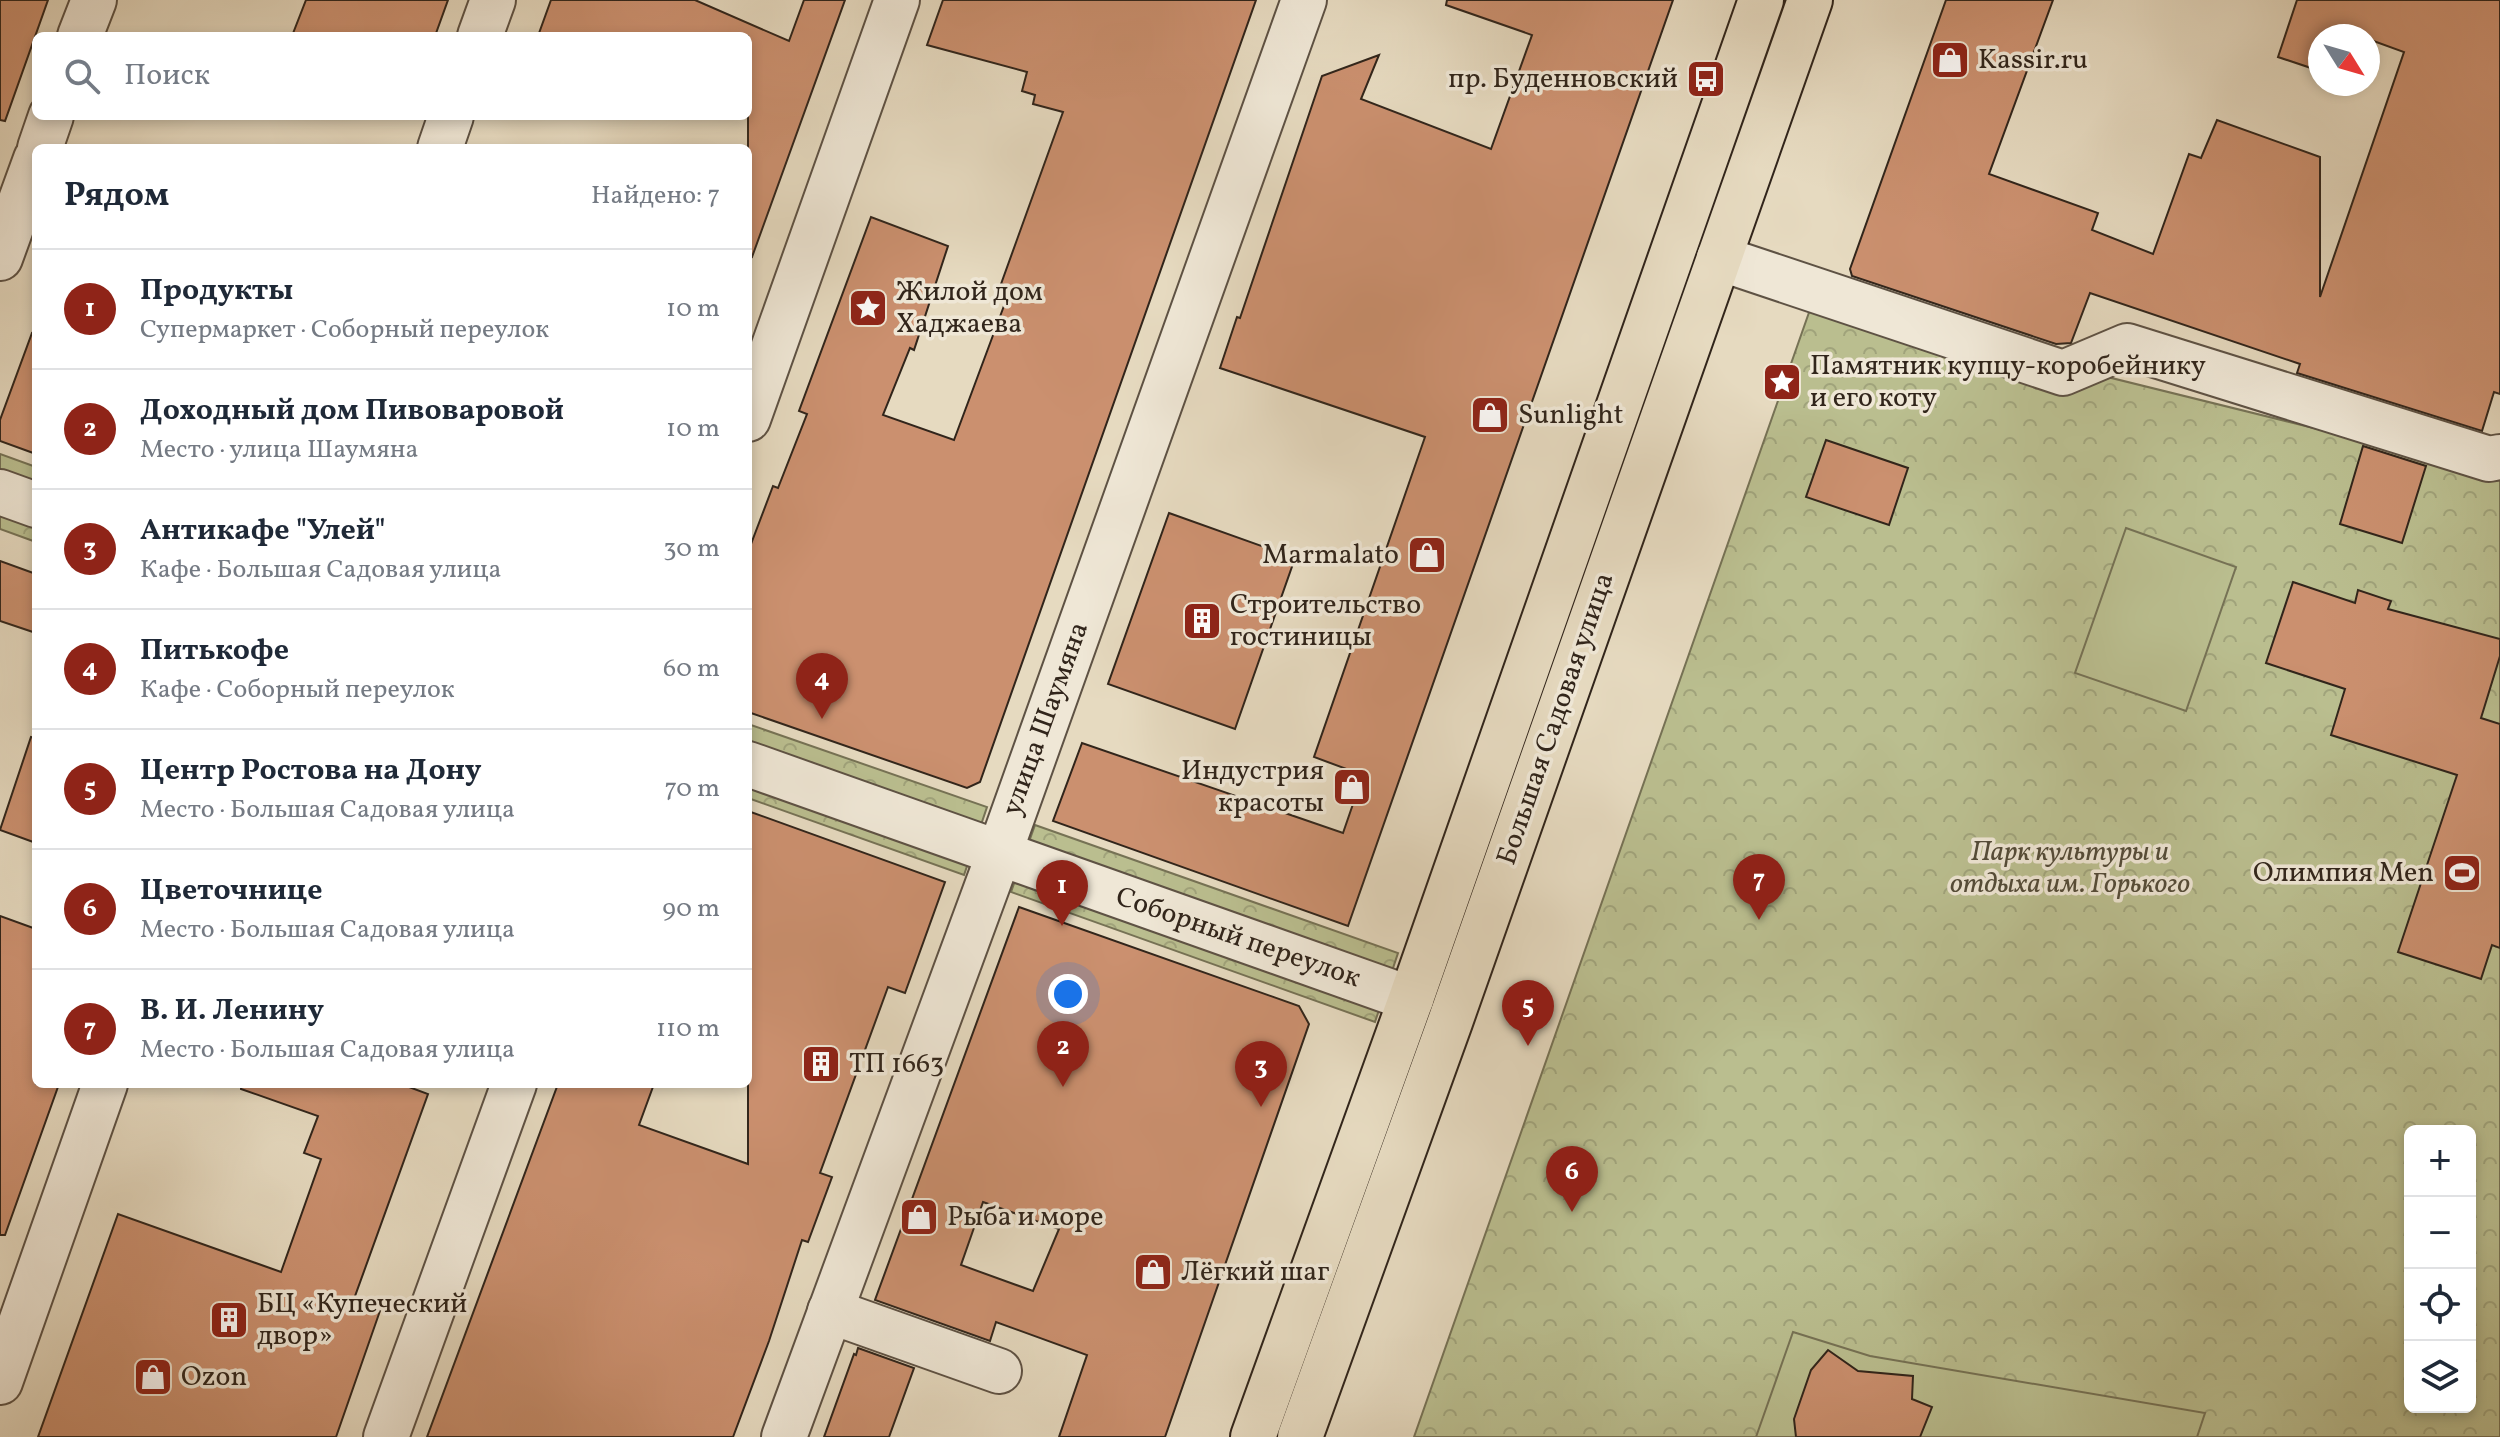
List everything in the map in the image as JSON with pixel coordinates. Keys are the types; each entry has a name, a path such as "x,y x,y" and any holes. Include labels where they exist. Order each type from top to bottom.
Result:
{"main road":[{"name":"Большая Садовая улица","path":"1253,1437 1411,999 1761,0"},
{"name":"Большая Садовая улица","path":"1300,1437 1450,1022 1810,0"}],"street":[{"path":"82,32 94,0"},
{"path":"481,32 493,0"},
{"path":"752,408 897,0"},
{"name":"улица Шаумяна","path":"784,1437 999,854 1304,0"},
{"path":"41,144 50,120"},
{"path":"441,144 450,120"},
{"path":"0,258 32,170"},
{"path":"1719,258 2063,373 2127,346 2489,459 2500,457"},
{"path":"0,492 32,504"},
{"name":"Соборный переулок","path":"752,765 1411,999"},
{"path":"0,1382 104,1088"},
{"path":"386,1437 513,1088"},
{"path":"830,1311 999,1371"}],"green space":[{"name":"Парк культуры и отдыха им. Горького","path":"1812,304 2500,474 2500,1437 1414,1437"},
{"path":"0,454 32,466 32,541 0,529"},
{"path":"2126,528 2236,567 2186,711 2075,673"},
{"path":"752,725 987,807 964,875 752,799"},
{"path":"1035,825 1398,953 1375,1022 1011,892"},
{"path":"1793,1332 1870,1356 2205,1413 2197,1437 1756,1437"}],"building":[{"path":"0,0 48,0 37,32 32,32 32,45 5,121 0,120"},
{"path":"306,0 448,0 436,32 294,32"},
{"path":"551,0 695,0 789,41 804,0 845,0 752,257 752,144 748,144 748,120 752,120 752,32 539,32"},
{"path":"943,0 1256,0 980,782 967,788 752,713 752,541 773,486 778,488 807,414 799,411 871,217 948,246 914,350 910,348 883,415 954,440 1011,287 1001,284 1063,112 1033,104 1035,95 1022,91 1027,72 927,45"},
{"path":"1447,0 1673,0 1348,926 1053,821 1082,743 1343,833 1363,775 1314,757 1425,437 1220,368 1322,76 1379,55 1361,99 1491,149 1532,35 1446,5"},
{"path":"1946,0 2053,0 1989,174 2098,213 2092,230 2153,254 2189,154 2201,158 2217,120 2320,157 2320,297 2404,52 2380,43 2380,24 2308,24 2308,67 2278,57 2297,0 2500,0 2500,394 2494,392 2482,431 2297,373 2300,364 2090,293 2071,343 2056,344 1852,276 1850,269"},
{"path":"32,333 32,453 0,441 0,420"},
{"path":"1826,440 1908,468 1889,525 1806,497"},
{"path":"2363,446 2426,466 2402,543 2340,524"},
{"name":"Строительство гостиницы","path":"1169,513 1295,558 1235,729 1108,684"},
{"path":"0,561 32,573 32,632 0,621"},
{"path":"2293,582 2355,603 2358,590 2391,601 2388,609 2500,639 2500,656 2481,718 2500,724 2500,948 2492,945 2481,979 2398,952 2457,775 2331,735 2345,689 2266,663"},
{"path":"31,737 32,737 32,842 0,830"},
{"path":"752,812 945,882 905,993 888,987 820,1173 832,1177 808,1242 802,1240 733,1437 427,1437 557,1088 653,1088 639,1125 748,1164 748,1088 752,1088"},
{"path":"1019,907 1299,1006 1309,1024 1165,1437 1059,1437 1087,1355 996,1322 990,1341 875,1300","holes":["983,1202 1059,1229 1033,1291 961,1265"]},
{"path":"0,916 32,928 32,1088 58,1088 5,1235 0,1235"},
{"name":"БЦ «Купеческий двор»","path":"412,1088 428,1094 354,1299 381,1308 336,1437 38,1437 118,1214 281,1272 321,1159 304,1153 318,1116 241,1089"},
{"path":"858,1348 914,1368 889,1437 824,1437 854,1354"},
{"path":"1828,1350 1858,1371 1913,1376 1912,1399 1932,1407 1920,1437 1796,1437 1794,1419 1811,1370"}],"place":[{"name":"Kassir.ru","path":"1950,60"},
{"name":"пр. Буденновский","path":"1706,79"},
{"name":"Жилой дом Хаджаева","path":"868,308"},
{"name":"Памятник купцу-коробейнику и его коту","path":"1782,382"},
{"name":"Sunlight","path":"1490,415"},
{"name":"Marmalato","path":"1427,555"},
{"name":"Строительство гостиницы","path":"1202,621"},
{"name":"Питькофе","path":"822,719"},
{"name":"Индустрия красоты","path":"1352,787"},
{"name":"Олимпия Men","path":"2462,873"},
{"name":"В. И. Ленину","path":"1759,920"},
{"name":"Продукты","path":"1062,926"},
{"name":"Центр Ростова на Дону","path":"1528,1046"},
{"name":"ТП 1663","path":"821,1064"},
{"name":"Доходный дом Пивоваровой","path":"1063,1087"},
{"name":"Антикафе \"Улей\"","path":"1261,1107"},
{"name":"Цветочнице","path":"1572,1212"},
{"name":"Рыба и море","path":"919,1217"},
{"name":"Лёгкий шаг","path":"1153,1272"},
{"name":"БЦ «Купеческий двор»","path":"229,1320"},
{"name":"Ozon","path":"153,1377"}]}
